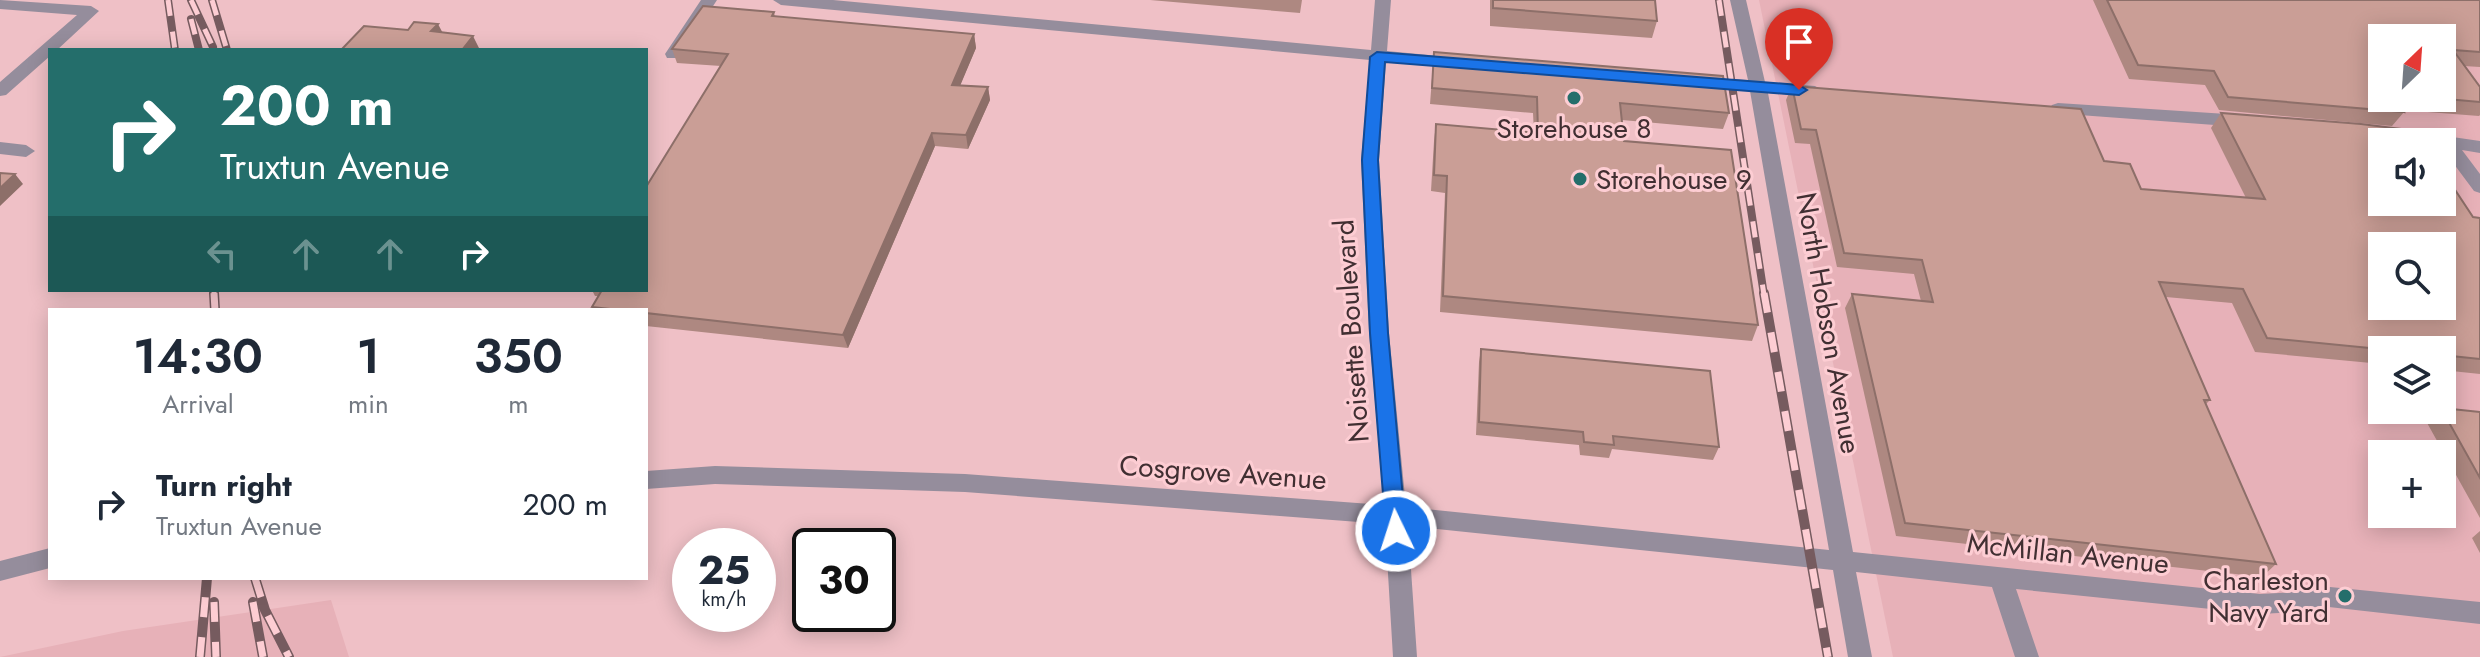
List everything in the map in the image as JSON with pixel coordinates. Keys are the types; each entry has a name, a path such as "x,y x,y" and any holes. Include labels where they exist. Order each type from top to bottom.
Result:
{"street":[{"path":"673,54 709,0"},
{"path":"781,0 1481,65"},
{"name":"Noisette Boulevard","path":"1383,0 1370,160 1379,333 1403,592 1405,657"},
{"name":"North Hobson Avenue","path":"1738,0 1758,87 1860,657"},
{"path":"0,4 91,11 8,74 0,91"},
{"path":"1685,81 1832,92"},
{"path":"2033,107 2261,123"},
{"path":"2456,143 2480,147"},
{"path":"0,148 26,151"},
{"path":"2456,155 2480,187"},
{"name":"Cosgrove Avenue","path":"648,480 715,475 965,483 1395,515 1841,563"},
{"path":"0,571 48,559"},
{"name":"McMillan Avenue","path":"1841,563 1872,562 2260,604 2295,602 2320,596 2480,613"},
{"path":"2000,577 2027,657"}],"shaded area":[{"path":"1759,0 2480,0 2480,657 1893,657"},
{"path":"331,600 349,657 0,657 123,631"}],"building":[{"path":"1493,0 1655,0 1657,21 1493,8"},
{"path":"2107,0 2480,0 2480,52 2456,50 2456,24 2368,24 2368,109 2228,97 2214,71 2138,65"},
{"path":"703,6 774,12 772,16 974,34 952,85 988,87 966,135 932,133 843,335 648,313 648,308 592,307 601,292 648,292 648,184 728,54 672,49"},
{"path":"414,22 438,24 431,31 473,36 464,48 343,48 364,26 408,30"},
{"path":"1434,52 1723,76 1729,113 1620,103 1624,141 1731,150 1758,325 1443,296 1447,176 1434,175 1436,124 1538,133 1537,97 1432,88"},
{"path":"2456,54 2480,87 2480,102 2456,100"},
{"path":"1792,86 2081,109 2104,161 2130,164 2141,189 2265,199 2221,113 2393,128 2368,128 2368,216 2456,216 2456,191 2473,217 2480,218 2480,359 2456,356 2456,336 2368,336 2368,348 2267,338 2243,289 2159,282 2210,400 2204,400 2276,564 1905,523 1852,294 1933,302 1922,260 1844,253 1816,130 1801,129"},
{"path":"0,173 15,174 0,188"},
{"path":"1481,349 1710,371 1719,447 1613,436 1614,445 1584,442 1583,432 1479,422"},
{"path":"2456,409 2480,412 2480,478 2450,424 2456,424"}],"railway":[{"path":"168,0 175,48"},
{"path":"191,0 213,47"},
{"path":"212,0 226,48"},
{"path":"1719,0 1764,295"},
{"path":"191,19 198,48"},
{"path":"214,293 215,308"},
{"path":"1764,293 1828,657"},
{"path":"200,657 207,580"},
{"path":"256,580 265,610 289,657"},
{"path":"214,602 216,657"},
{"path":"253,602 263,657"}],"place":[{"name":"Storehouse 8","path":"1574,98"},
{"name":"Storehouse 9","path":"1580,179"},
{"name":"Charleston Navy Yard","path":"2345,596"}],"route":[{"path":"1396,531 1379,333 1370,160 1377,57 1799,90"}]}
